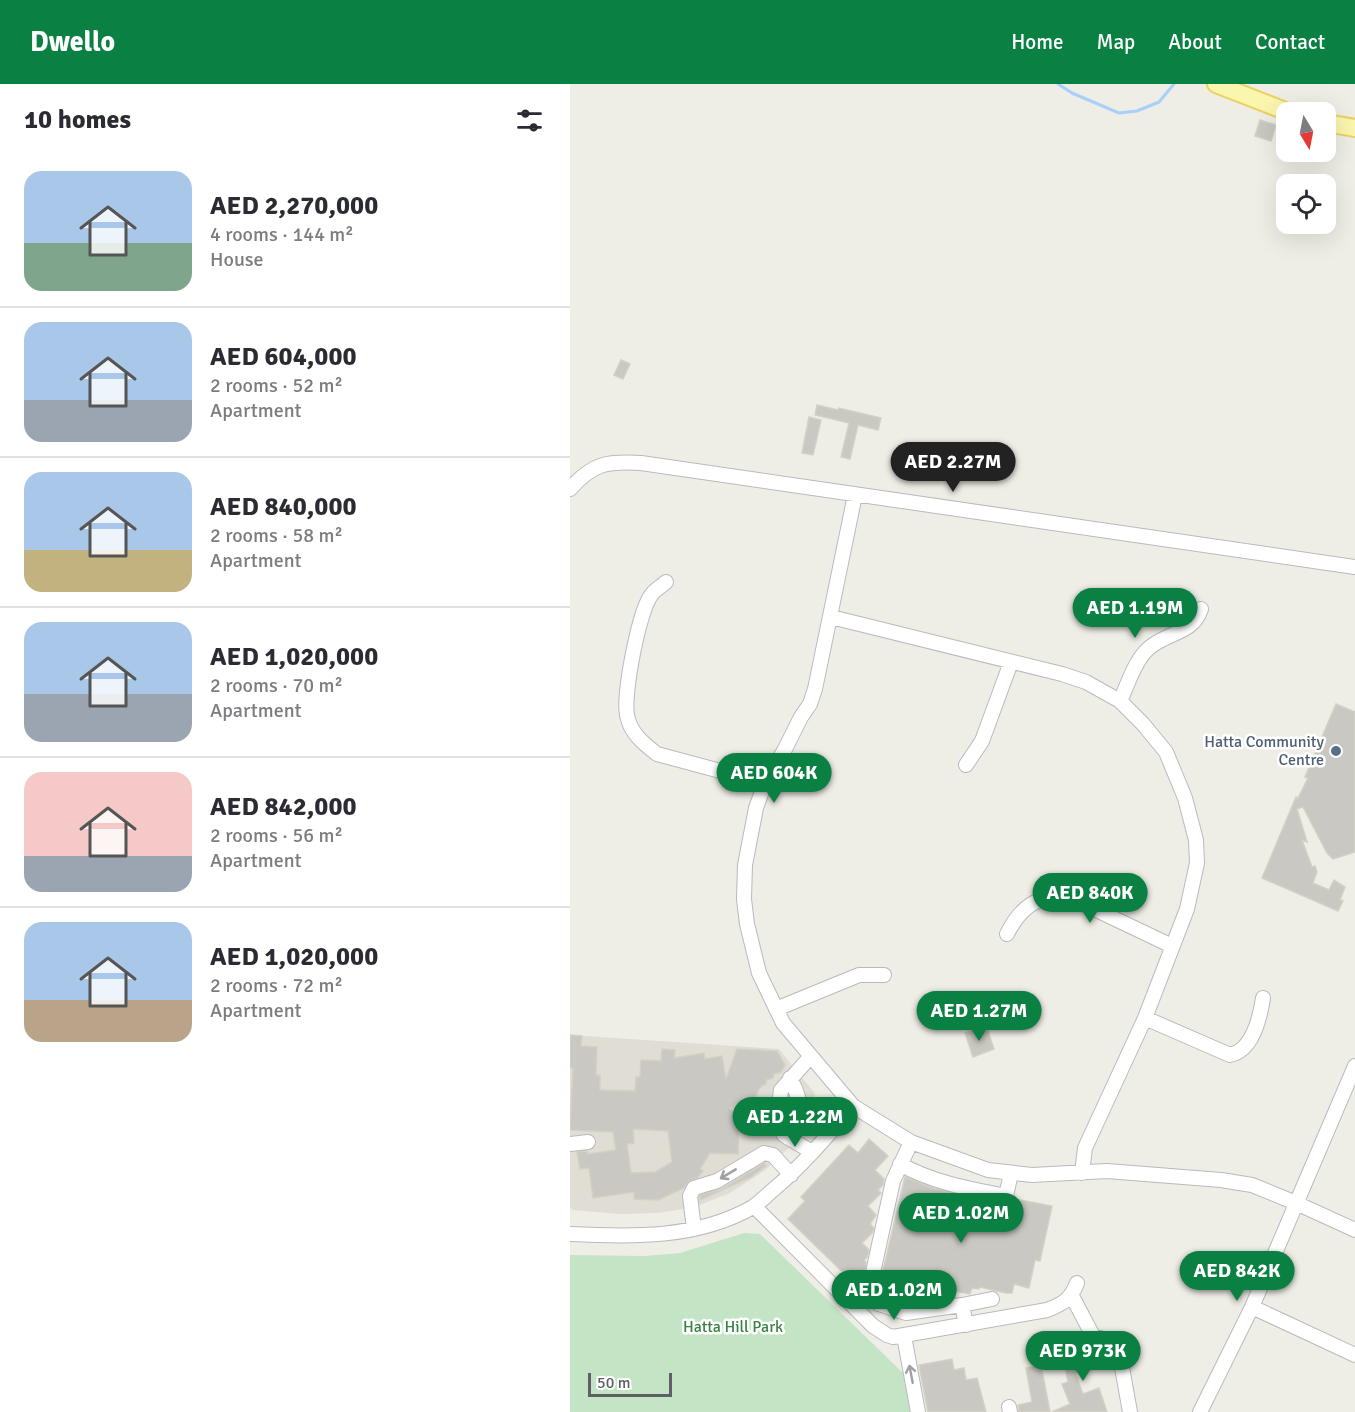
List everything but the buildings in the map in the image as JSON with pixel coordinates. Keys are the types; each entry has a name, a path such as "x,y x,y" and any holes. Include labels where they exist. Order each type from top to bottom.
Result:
{"main road":[{"path":"1216,84 1276,107"},
{"path":"1336,125 1355,128"}],"street":[{"path":"570,489 590,469 621,462 641,463 1355,567"},
{"path":"855,495 815,689 810,704 765,783 756,808 745,865 744,899 756,966 783,1023 853,1106 911,1142 988,1170 1032,1175 1107,1171 1221,1180 1251,1185 1355,1230"},
{"path":"666,582 651,594 641,616 627,691 627,715 634,732 645,746 657,754 765,783"},
{"path":"1120,702 1140,659 1148,648 1160,640 1190,628 1198,619 1201,609"},
{"path":"831,617 1062,674 1086,682 1120,702 1143,724 1166,752 1185,798 1196,840 1196,873 1187,909 1145,1018 1084,1149 1082,1173"},
{"path":"966,765 982,741 1011,662"},
{"path":"1007,934 1015,919 1026,906 1042,899 1057,897 1072,899 1172,946"},
{"path":"776,1009 859,975 884,975"},
{"path":"1145,1018 1230,1055 1244,1047 1260,1018 1263,998"},
{"path":"810,1057 783,1085 779,1094 777,1121 781,1131 788,1138 812,1152"},
{"path":"1200,1412 1252,1307 1296,1203 1350,1094 1355,1066"},
{"path":"788,1138 801,1108 790,1078"},
{"path":"570,1234 621,1236 677,1233 725,1220 754,1206 791,1174 853,1106"},
{"path":"570,1144 588,1142"},
{"path":"911,1142 893,1181 872,1276 874,1298 879,1304 906,1313 992,1299"},
{"path":"694,1229 690,1196 694,1188 717,1180 765,1153 774,1155 791,1174"},
{"path":"900,1164 915,1173 1005,1196 1011,1173"},
{"path":"754,1206 881,1332 893,1337 1047,1310 1060,1305 1072,1296 1077,1283"},
{"path":"849,1301 872,1276"},
{"path":"1072,1296 1093,1336 1106,1340 1119,1351 1130,1412"},
{"path":"962,1305 966,1325"},
{"path":"1252,1307 1355,1355"},
{"path":"904,1336 918,1412"}],"shaded area":[{"path":"570,1035 779,1049 800,1079 802,1078 814,1092 817,1114 800,1134 798,1133 790,1143 792,1145 764,1171 730,1193 697,1206 695,1203 684,1205 684,1209 657,1213 621,1214 573,1210 570,1207"}],"green space":[{"name":"Hatta Hill Park","path":"744,1233 760,1234 903,1373 910,1412 570,1412 570,1255 644,1256 680,1253"}],"waterway":[{"path":"1058,84 1072,93 1119,113 1137,111 1159,102 1174,84"}],"place":[{"name":"Hatta Community Centre","path":"1336,751"}]}
